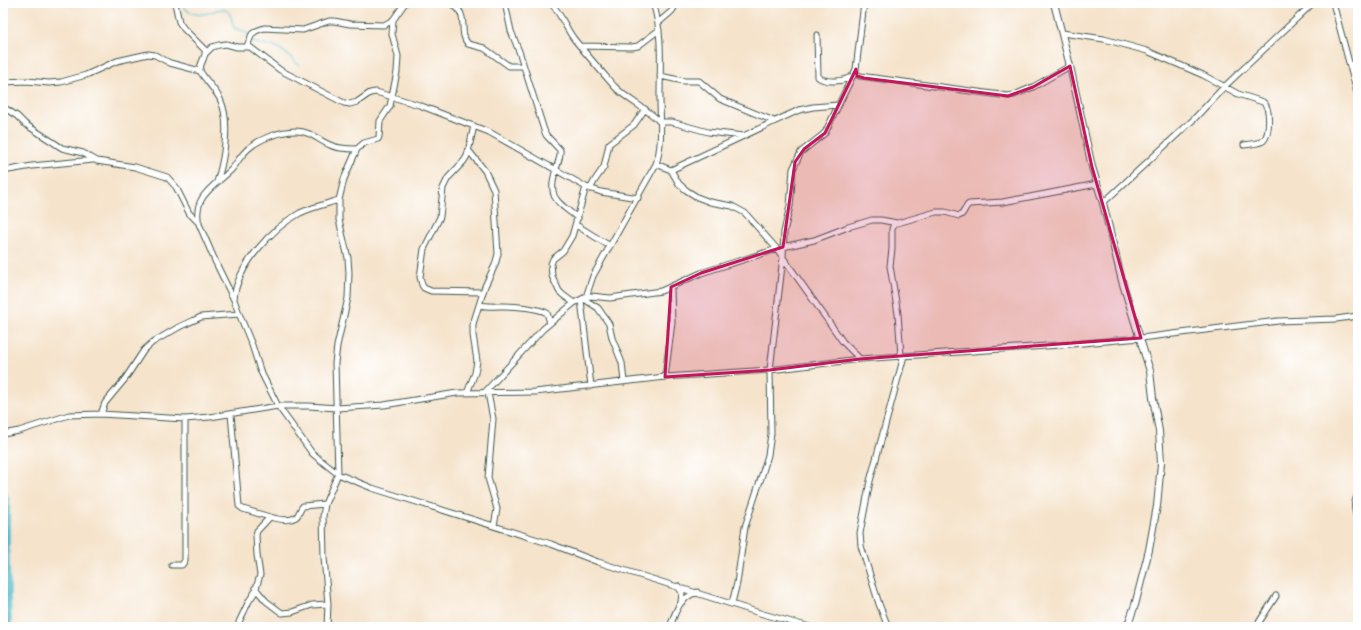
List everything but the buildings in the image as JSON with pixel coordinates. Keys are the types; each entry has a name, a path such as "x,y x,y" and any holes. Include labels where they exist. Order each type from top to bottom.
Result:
{"street":[{"path":"175,3 178,22 203,47 206,53"},
{"path":"247,46 252,34 264,28 303,30 334,20 350,24 384,25 393,20 405,3"},
{"path":"451,3 458,8 461,13 465,38 468,44 484,48 505,65 523,66"},
{"path":"505,3 510,31 520,54 535,105 546,135 560,150 560,159 556,169 552,191 554,198 558,203 578,218"},
{"path":"550,3 560,15 580,46 616,88 654,115 660,122 672,122 708,132 744,136"},
{"path":"591,386 584,299 593,276 638,198 656,164 660,151 659,30 657,14 653,3"},
{"path":"658,23 672,11 677,3"},
{"path":"864,3 856,69 856,74 864,78 1008,96 1033,87 1070,66"},
{"path":"1054,3 1070,66 1092,167 1103,203 1122,281 1150,370 1159,431 1161,463 1157,506 1135,605 1127,627"},
{"path":"1103,203 1194,119 1224,87 1313,3"},
{"path":"1333,3 1358,96"},
{"path":"327,627 328,604 323,524 325,504 338,474 335,357 347,302 349,273 348,258 339,220 339,200 344,179 357,149 364,143 378,140 380,121 390,106 398,66 398,56 392,34 393,20"},
{"path":"580,46 638,46 659,30"},
{"path":"1062,33 1104,38 1147,51 1203,75 1238,94 1267,104 1269,112 1267,136 1262,142 1244,145"},
{"path":"817,35 818,77 824,80 843,80 852,76"},
{"path":"200,71 200,66 206,53 212,47 229,44 237,47 247,46 280,70 344,103 350,104 357,102 370,93 376,92 391,96 474,126 502,138 588,188 601,192 638,198"},
{"path":"3,82 61,82 86,75 117,61 148,54 155,55 170,63 200,71 220,99 225,119 224,157 217,182"},
{"path":"732,603 737,583 745,527 768,455 771,427 770,370 783,257 784,232 790,206 795,162 804,149 825,134 856,69"},
{"path":"660,76 684,81 699,81 720,99 774,121"},
{"path":"671,170 774,121 806,108 838,105"},
{"path":"3,108 17,116 25,124 56,145 67,150 83,153 93,160"},
{"path":"574,303 559,291 552,276 551,270 553,260 563,251 572,236 588,188 604,167 609,144 634,125 645,110"},
{"path":"474,126 469,151 464,161 445,182 442,193 440,217 424,249 421,282 424,288 431,291 483,292"},
{"path":"357,149 334,146 305,132 297,131 287,132 265,139 248,149 232,169 206,191 200,203 198,214 199,224 234,300 252,345 260,370 278,406 312,453 338,474 372,488 556,546 598,562 810,627"},
{"path":"467,393 476,367 477,355 472,329 474,319 498,254 495,198 492,184 469,151"},
{"path":"3,171 32,166 93,160 136,167 167,177 176,187 189,213 199,224"},
{"path":"656,164 671,170 680,184 696,197 710,202 732,206 745,213 777,249 843,342 860,358"},
{"path":"783,247 814,240 848,227 872,220 896,223 936,212 945,212 959,216 969,204 1003,202 1097,184"},
{"path":"234,300 236,288 247,265 276,230 301,213 339,200"},
{"path":"888,627 862,546 860,533 870,481 903,356 890,266 892,229 896,223"},
{"path":"576,225 610,246"},
{"path":"486,393 543,329 574,303 584,299 615,298 661,291 701,274 777,249"},
{"path":"665,377 672,323 672,287"},
{"path":"584,299 598,308 609,324 612,338 622,363 624,382"},
{"path":"479,305 508,306 541,311 546,313 550,323"},
{"path":"101,414 105,403 125,380 144,350 153,342 179,327 201,317 239,314"},
{"path":"3,434 19,431 69,415 101,414 185,419 210,417 278,406 337,408 384,405 467,393 535,392 665,377 770,370 860,358 1140,338 1278,321 1336,319 1358,316"},
{"path":"486,393 493,419 491,457 488,478 497,509 494,526"},
{"path":"230,414 239,506 242,509 270,517 285,519 294,518 303,506 325,504"},
{"path":"172,565 182,565 185,560 185,419"},
{"path":"1358,495 1354,502 1354,506 1358,521"},
{"path":"239,627 239,622 249,601 256,592 255,588 260,575 256,535 259,529 270,517"},
{"path":"678,586 682,593 681,603"},
{"path":"255,588 266,601 282,613 292,612 312,605 328,604"},
{"path":"670,627 681,603 685,598 697,592"},
{"path":"1256,627 1276,596"}],"highlighted area":[{"path":"1070,66 1092,167 1141,338 860,359 770,370 665,377 671,287 701,273 783,247 795,162 804,149 825,133 856,69 857,76 864,78 1008,96 1033,87"}],"waterway":[{"path":"180,3 187,10 194,14 201,15 223,9 229,13 234,28 246,32 249,37"},
{"path":"251,40 256,43 273,46 279,49 299,65"},
{"path":"3,496 5,502 7,627"}]}
